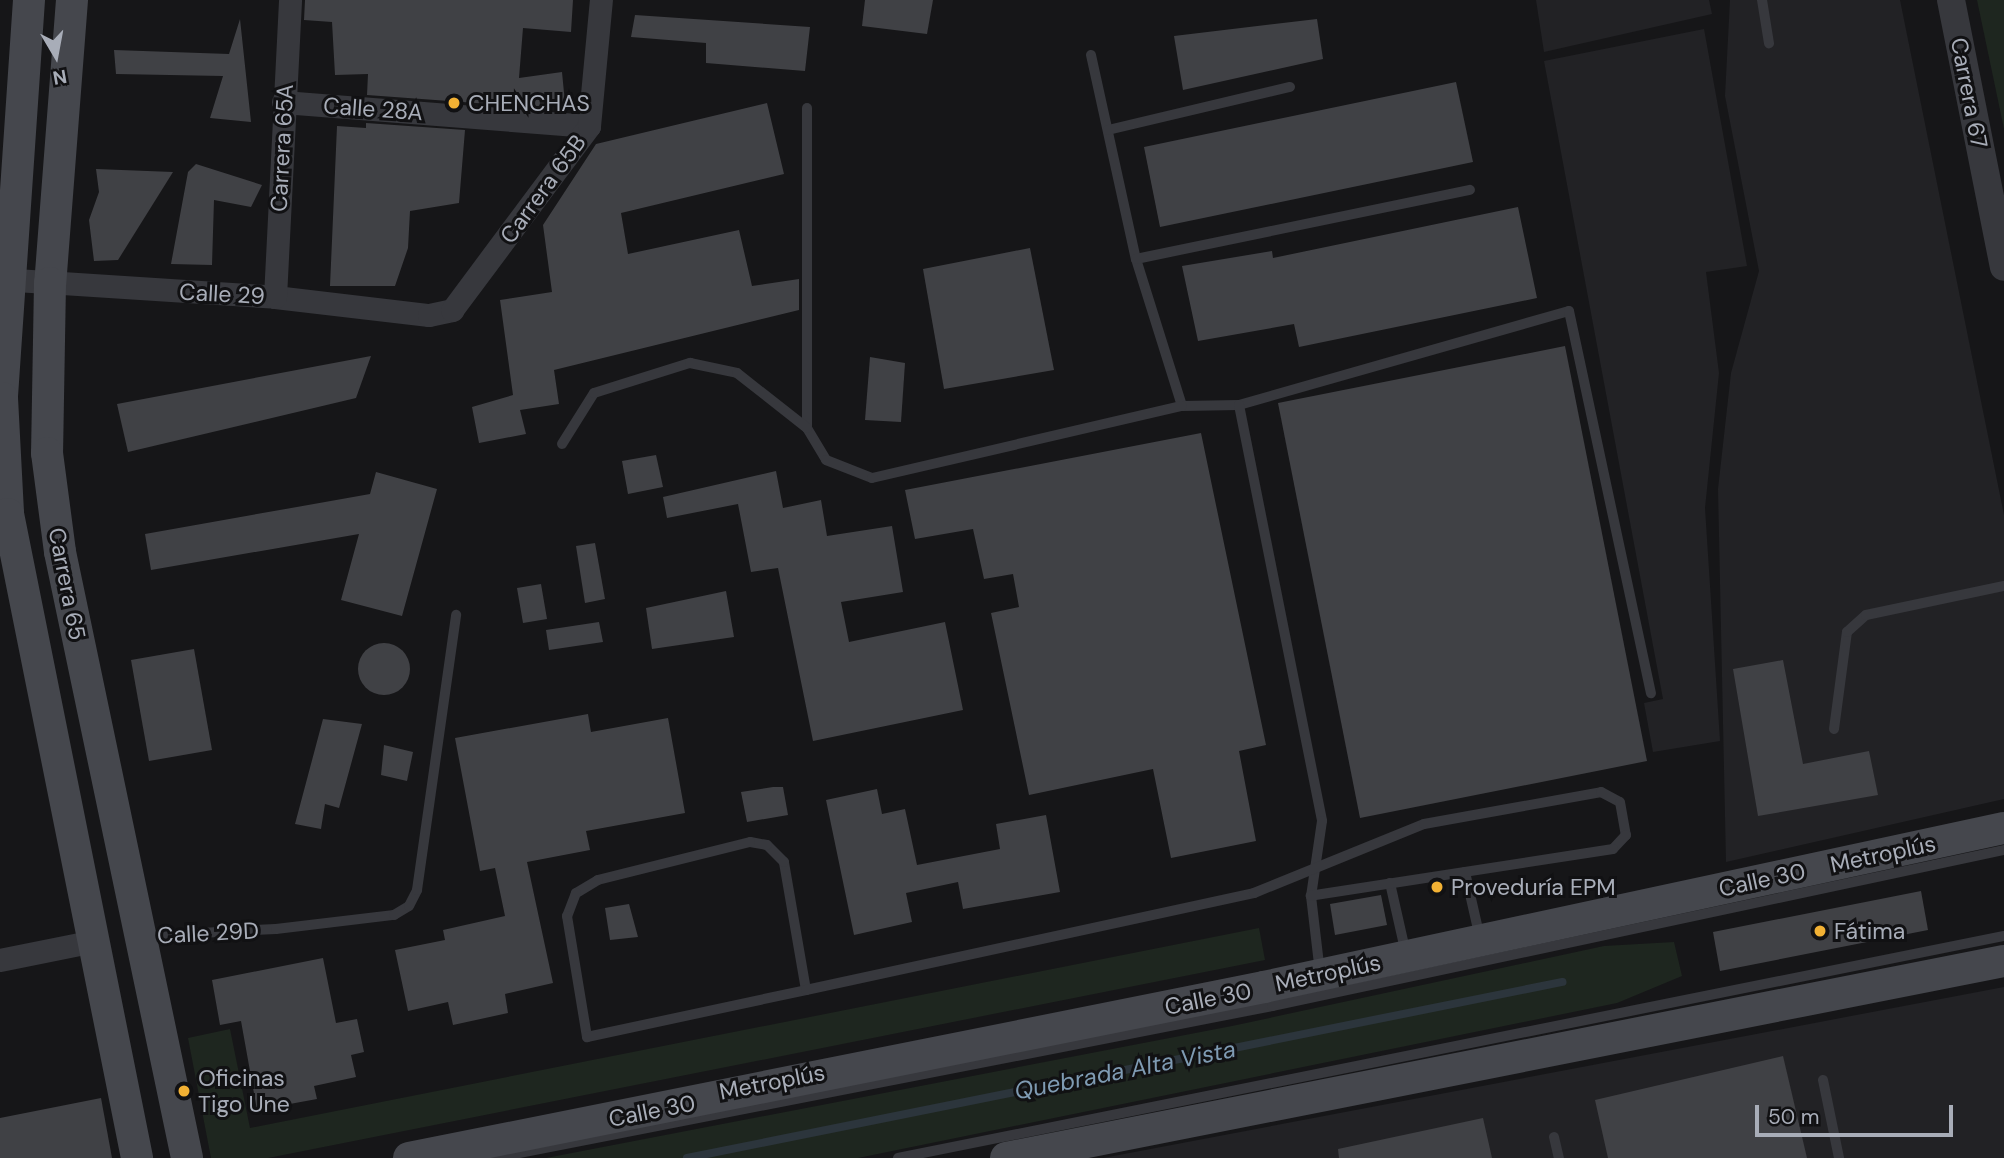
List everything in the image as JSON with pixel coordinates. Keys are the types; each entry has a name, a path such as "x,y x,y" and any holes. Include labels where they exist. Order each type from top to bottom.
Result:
{"main road":[{"name":"Carrera 65","path":"30,0 5,280 2,398 8,514 137,1158"},
{"name":"Carrera 65","path":"72,0 50,284 47,453 53,506 187,1158"},
{"name":"Calle 30","path":"409,1158 1320,975 2004,828"},
{"path":"1006,1158 2004,961"}],"street":[{"name":"Carrera 65A","path":"275,297 290,0"},
{"name":"Carrera 65B","path":"442,313 459,304 589,126 601,0"},
{"name":"Carrera 67","path":"1951,0 2004,267"},
{"name":"Calle 28A","path":"283,102 589,126"},
{"name":"Calle 29","path":"5,280 275,297 442,313"},
{"path":"0,961 94,941"}],"lane":[{"path":"1762,0 1769,43"},
{"path":"1091,55 1136,259 1182,406"},
{"path":"1108,130 1290,87"},
{"path":"807,108 807,428"},
{"path":"1136,259 1470,190"},
{"path":"562,444 594,393 690,363 737,373 807,428 827,460 872,478 1182,406 1239,405 1569,311 1651,693"},
{"path":"1239,405 1322,821 1311,896 1320,975"},
{"path":"1834,729 1847,632 1866,615 2004,586"},
{"name":"Calle 29D","path":"141,937 276,929 394,915 409,906 417,890 456,615"},
{"path":"806,990 784,862 767,845 750,842 598,880 576,893 567,916 587,1037 806,990 1254,893 1315,865 1424,824 1601,792 1620,802 1626,835 1613,849 1311,896"},
{"name":"Metroplús","path":"494,1158 1272,1006 2004,850"},
{"path":"1465,872 1481,941"},
{"path":"1390,883 1406,957"},
{"path":"898,1158 2004,936"},
{"path":"1823,1080 1839,1158"},
{"path":"1554,1137 1559,1158"}],"shaded area":[{"path":"1536,0 1709,0 1712,14 1544,52"},
{"path":"1730,0 1900,0 2004,515 2004,799 1726,862 1718,489 1731,373 1759,271 1725,96"},
{"path":"1977,0 2004,0 2004,129"},
{"path":"1704,29 1747,266 1706,272 1719,373 1705,508 1720,741 1653,752 1644,703 1663,699 1544,61"},
{"path":"1259,928 1265,960 268,1158 211,1158 188,1038 230,1029 250,1128"},
{"path":"1674,942 1682,976 1617,1003 858,1158 546,1158 1232,1026 1604,946"},
{"path":"2004,987 2004,1158 1103,1158"}],"building":[{"path":"305,0 573,0 571,32 523,28 519,78 562,72 565,103 529,107 367,95 368,74 335,75 332,22 304,20"},
{"path":"865,0 933,0 927,34 862,26"},
{"path":"635,15 810,27 805,71 706,63 706,43 631,37"},
{"path":"240,19 251,122 210,118 223,76 116,74 114,50 229,54"},
{"path":"1317,19 1323,59 1183,90 1174,36"},
{"path":"1456,82 1473,162 1160,227 1144,147"},
{"path":"767,103 784,174 621,213 628,254 739,230 752,286 799,279 799,310 554,370 559,404 520,410 526,434 479,443 472,407 513,395 500,300 552,292 543,225 596,144"},
{"path":"366,123 465,130 459,203 410,211 408,248 395,286 330,286 337,126 366,128"},
{"path":"196,164 262,185 251,207 214,200 212,265 171,264 188,172"},
{"path":"96,169 173,172 118,260 94,261 89,220 99,192"},
{"path":"1518,207 1537,298 1299,347 1294,324 1198,341 1182,266 1272,251 1273,258"},
{"path":"1030,248 1054,370 944,389 923,269"},
{"path":"1565,346 1647,761 1360,818 1278,403"},
{"path":"371,356 356,398 128,452 117,404"},
{"path":"870,357 905,363 901,422 865,420"},
{"path":"1201,433 1266,745 1239,751 1256,841 1171,858 1153,769 1029,795 991,613 1019,607 1013,574 984,579 973,529 915,539 905,490"},
{"path":"656,455 663,487 628,494 622,461"},
{"path":"776,471 783,508 821,500 827,536 892,526 903,592 841,602 849,642 945,622 963,710 813,741 778,568 751,572 738,504 667,518 663,497"},
{"path":"376,472 437,489 402,616 341,600 359,534 151,570 145,534 370,494"},
{"path":"595,543 605,599 585,603 576,546"},
{"path":"541,584 547,619 523,623 517,588"},
{"path":"726,591 734,637 652,649 646,608"},
{"path":"599,622 603,642 549,650 546,630"},
{"path":"384,643 394,645 402,651 408,659 408,679 402,687 394,693 384,695 374,693 366,687 360,679 358,669 360,659 366,651 374,645"},
{"path":"194,649 212,750 149,761 131,660"},
{"path":"1783,660 1803,764 1869,751 1878,795 1758,816 1733,669"},
{"path":"588,714 591,732 668,718 685,813 586,831 590,850 527,862 553,983 505,994 508,1013 453,1025 448,1002 408,1011 395,950 445,940 443,930 505,916 495,868 480,871 455,738"},
{"path":"323,719 362,724 339,808 325,804 321,829 295,824"},
{"path":"384,745 413,752 407,781 381,775"},
{"path":"783,787 788,815 747,822 741,792"},
{"path":"877,789 882,814 905,809 917,865 1000,849 996,824 1046,815 1060,892 963,909 958,882 906,893 912,922 854,935 826,800"},
{"name":"Fátima","path":"1921,891 1928,930 1720,971 1713,932"},
{"path":"1381,895 1387,925 1335,935 1330,904"},
{"path":"629,904 638,937 610,940 605,908"},
{"path":"323,958 336,1023 357,1019 364,1052 351,1055 356,1077 314,1086 317,1099 257,1110 241,1021 220,1025 212,980"},
{"path":"1783,1056 1807,1158 1608,1158 1595,1100"},
{"path":"101,1098 112,1158 0,1158 0,1118"},
{"path":"1483,1118 1492,1158 1339,1158 1338,1149"}],"waterway":[{"name":"Quebrada Alta Vista","path":"687,1158 1562,982"}],"place":[{"name":"CHENCHAS","path":"454,103"},
{"name":"Proveduría EPM","path":"1437,887"},
{"name":"Fátima","path":"1820,931"},
{"name":"Oficinas Tigo Une","path":"184,1091"}]}
